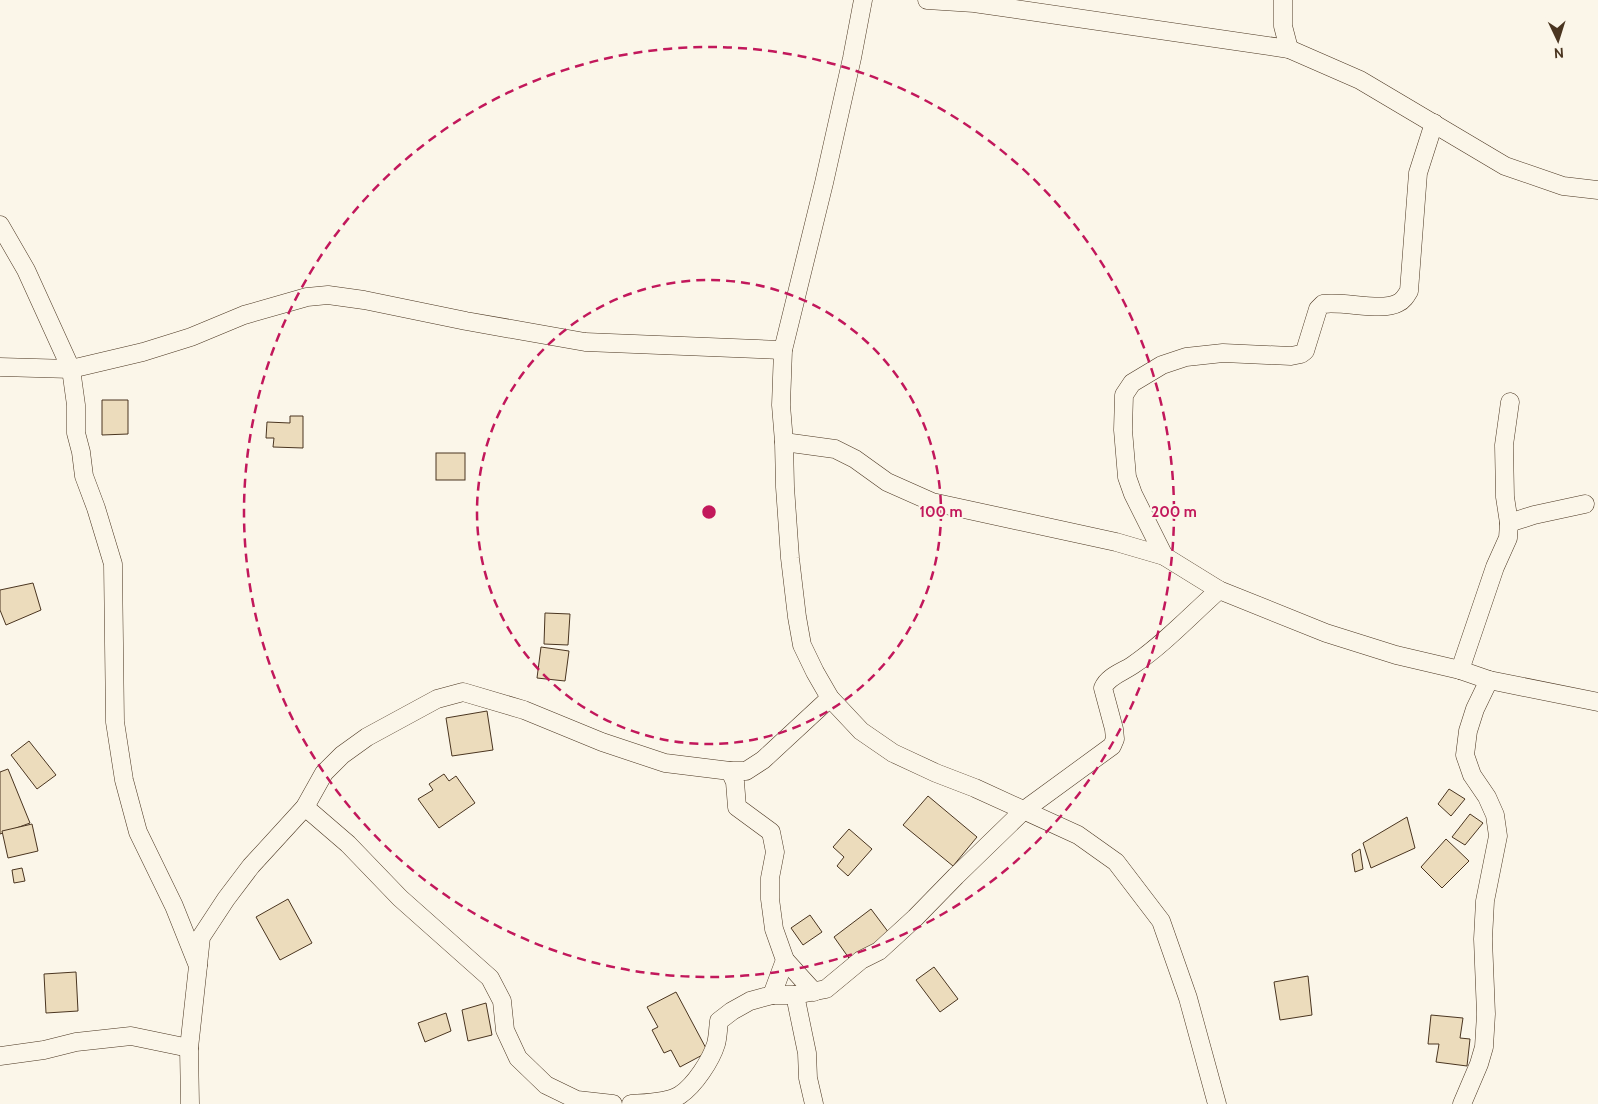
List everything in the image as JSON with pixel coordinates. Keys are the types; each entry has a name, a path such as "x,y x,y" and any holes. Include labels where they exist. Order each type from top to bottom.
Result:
{"street":[{"path":"863,0 824,183 784,350 781,405 790,558 802,645 830,698 861,731 893,753 1078,835 1116,862 1161,921 1188,998 1217,1104"},
{"path":"927,0 974,2 1289,49 1360,80 1434,122 1505,166 1563,186 1598,190"},
{"path":"1283,0 1283,26 1289,49"},
{"path":"1164,556 1133,494 1127,477 1123,430 1124,395 1132,383 1162,366 1186,357 1223,353 1291,356 1301,354 1304,351 1318,309 1323,304 1386,306 1398,303 1405,298 1409,291 1418,173 1434,122"},
{"path":"0,225 26,270 71,368 76,405 76,433 84,476 114,564 115,722 124,780 138,832 174,906 198,966"},
{"path":"0,367 71,368 191,338 244,315 307,297 328,295 364,300 466,321 585,342 784,350"},
{"path":"1460,670 1494,567 1508,538 1509,523 1505,497 1504,445 1510,402"},
{"path":"784,442 835,449 855,459 887,482 932,502 1116,542 1164,556 1219,590 1326,633 1396,655 1460,670 1489,680 1598,702"},
{"path":"1509,523 1534,515 1585,504"},
{"path":"630,1104 687,1100 692,1083 706,1066 716,1044 719,1021 732,1010 750,1001 772,995 795,995 826,989 861,960 879,951 1023,811 1112,746 1115,739 1114,729 1103,688 1105,682 1155,648 1219,590"},
{"path":"1462,1104 1484,1047 1486,1014 1483,939 1485,901 1498,836 1495,815 1487,797 1472,775 1465,755 1468,731 1475,709 1489,680"},
{"path":"190,1104 189,1048 202,937 226,898 251,866 305,807 324,773 342,755 367,737 436,699 463,692 524,710 602,742 665,763 730,771 746,771 763,760 830,698"},
{"path":"730,771 735,782 737,807 770,832 774,852 770,878 770,899 774,929 785,960 814,992"},
{"path":"305,807 348,844 400,898 490,978 502,1001 505,1030 518,1058 546,1085 576,1100 613,1104"},
{"path":"772,995 785,960"},
{"path":"795,995 807,1054 808,1078 814,1104"},
{"path":"0,1056 44,1050 76,1042 131,1036 189,1048"}],"building":[{"path":"102,400 128,400 128,434 102,435"},
{"path":"290,416 303,416 303,448 273,447 274,438 266,438 267,422 290,423"},
{"path":"436,453 465,453 465,480 436,480"},
{"path":"33,583 41,610 6,625 0,610 0,590"},
{"path":"545,613 570,614 568,645 544,644"},
{"path":"541,647 569,651 565,681 537,678"},
{"path":"487,711 493,750 452,756 446,718"},
{"path":"29,741 56,775 37,789 11,755"},
{"path":"8,769 30,823 0,834 0,772"},
{"path":"444,774 449,781 456,776 475,803 439,828 418,799 433,790 429,784"},
{"path":"1449,789 1465,799 1451,816 1438,804"},
{"path":"928,796 977,837 953,866 903,825"},
{"path":"1470,814 1483,823 1465,845 1452,837"},
{"path":"1407,817 1415,848 1371,868 1363,843"},
{"path":"32,824 38,851 8,858 2,831"},
{"path":"849,829 872,849 848,876 837,866 844,857 833,847"},
{"path":"1446,839 1469,861 1442,888 1421,867"},
{"path":"1360,849 1363,869 1355,872 1352,854"},
{"path":"22,868 25,881 14,883 12,870"},
{"path":"288,899 312,943 280,960 256,917"},
{"path":"871,909 889,933 851,961 834,937"},
{"path":"810,915 822,932 803,945 791,928"},
{"path":"934,967 958,999 940,1012 916,980"},
{"path":"76,972 78,1011 46,1013 44,974"},
{"path":"1308,976 1312,1015 1280,1020 1274,982"},
{"path":"676,992 708,1052 680,1067 671,1050 664,1053 652,1030 658,1027 647,1007"},
{"path":"486,1003 492,1035 468,1041 462,1010"},
{"path":"446,1013 451,1031 425,1042 418,1023"},
{"path":"1431,1015 1463,1018 1460,1038 1470,1039 1467,1066 1436,1062 1439,1044 1428,1044"}]}
